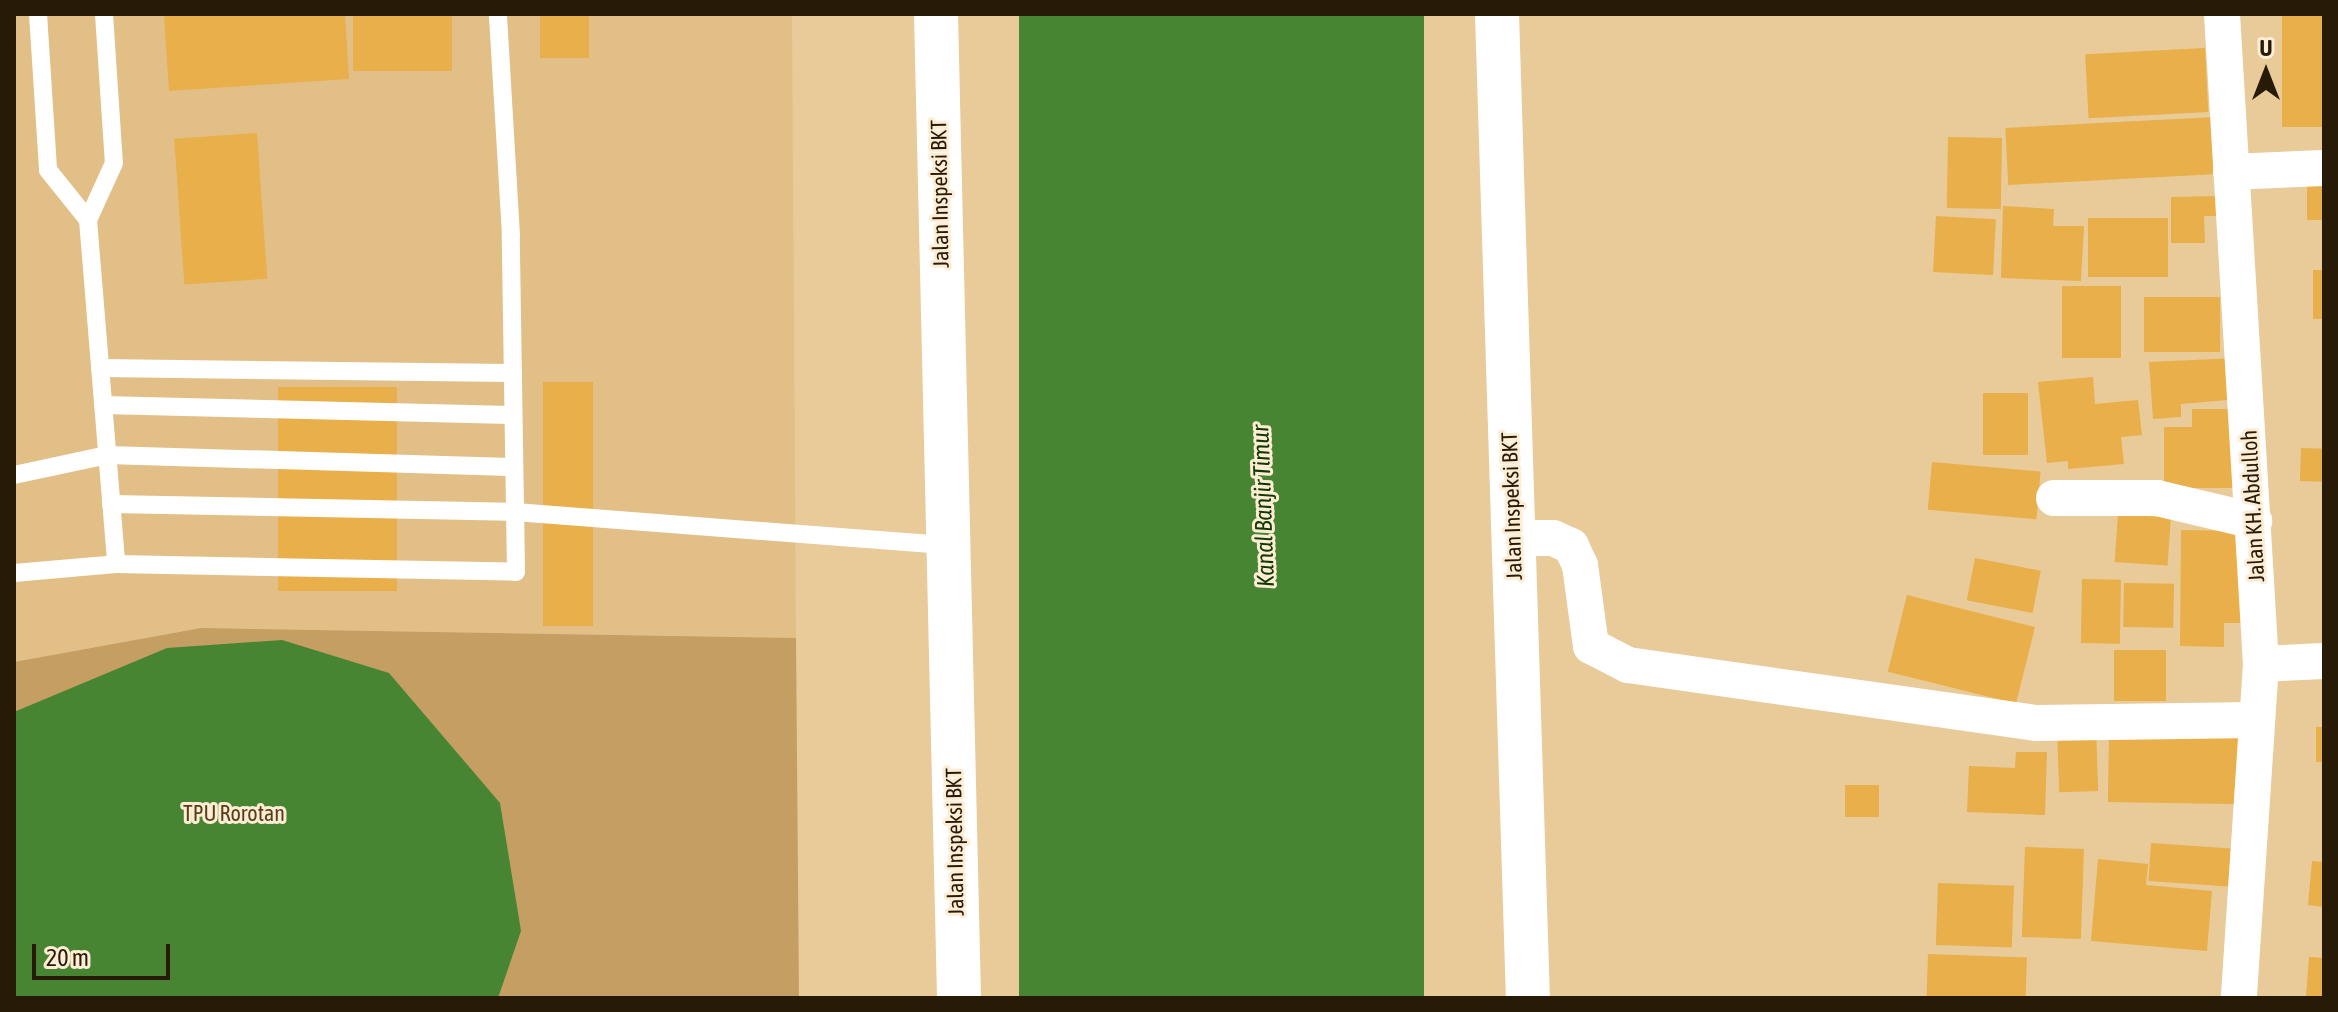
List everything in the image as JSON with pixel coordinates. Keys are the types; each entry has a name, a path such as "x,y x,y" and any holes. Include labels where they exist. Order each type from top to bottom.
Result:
{"street":[{"name":"Jalan Inspeksi BKT","path":"936,14 959,998"},
{"name":"Jalan Inspeksi BKT","path":"1497,14 1528,998"},
{"name":"Jalan KH. Abdulloh","path":"2222,14 2261,664 2239,998"},
{"path":"2231,172 2324,168"},
{"path":"2054,498 2157,498 2254,521"},
{"path":"1513,538 1553,538 1571,546 1580,565 1591,646 1628,665 2036,723 2255,720"},
{"path":"2261,664 2324,661"}],"lane":[{"path":"38,14 48,170 88,220"},
{"path":"104,14 114,163 88,220 116,564"},
{"path":"14,573 116,564 516,572 511,235 498,14"},
{"path":"100,368 513,373"},
{"path":"103,405 513,415"},
{"path":"14,475 107,455 514,467"},
{"path":"111,504 515,512 948,545"}],"shaded area":[{"path":"14,14 792,14 796,638 201,628 14,662"}],"green space":[{"name":"TPU Rorotan","path":"201,628 796,638 799,998 14,998 14,662"}],"water":[{"name":"Kanal Banjir Timur","path":"1019,14 1424,14 1424,998 1019,998"},
{"path":"282,640 389,673 500,803 521,931 498,998 14,998 14,712 167,648"}],"building":[{"path":"164,14 345,14 349,79 169,91"},
{"path":"353,14 452,14 452,71 353,71"},
{"path":"540,14 589,14 589,58 540,58"},
{"path":"2282,14 2324,14 2324,127 2282,127"},
{"path":"2205,48 2208,112 2089,118 2085,54"},
{"path":"2215,117 2218,174 2008,185 2005,128"},
{"path":"257,133 267,279 184,284 174,139"},
{"path":"1948,137 2002,138 2001,209 1947,208"},
{"path":"2307,173 2324,173 2324,220 2307,220"},
{"path":"2223,196 2224,216 2204,216 2205,243 2171,243 2171,197"},
{"path":"2003,206 2054,209 2053,226 2084,226 2081,281 2001,278"},
{"path":"1936,216 1996,219 1993,275 1933,272"},
{"path":"2088,218 2168,218 2168,277 2088,277"},
{"path":"2313,270 2324,270 2324,319 2313,319"},
{"path":"2062,286 2121,286 2121,358 2062,358"},
{"path":"2144,297 2220,297 2220,352 2144,352"},
{"path":"2237,358 2240,399 2181,404 2181,417 2153,419 2149,362"},
{"path":"2093,377 2095,404 2138,400 2142,435 2121,437 2124,464 2068,469 2068,461 2047,463 2038,382"},
{"path":"543,382 593,382 593,626 543,626"},
{"path":"278,387 397,387 397,591 278,591"},
{"path":"1983,393 2028,393 2028,455 1983,455"},
{"path":"2192,409 2244,409 2235,488 2164,488 2164,427 2192,427"},
{"path":"2301,448 2324,449 2323,482 2300,481"},
{"path":"1932,462 2041,471 2036,519 1928,510"},
{"path":"2118,514 2171,518 2168,566 2115,562"},
{"path":"2181,530 2247,531 2247,623 2224,623 2224,647 2180,646"},
{"path":"1975,558 2041,571 2033,613 1967,600"},
{"path":"2082,579 2121,580 2120,644 2081,643"},
{"path":"2124,583 2174,584 2173,628 2123,627"},
{"path":"1907,595 2035,627 2016,704 1888,672"},
{"path":"2114,650 2166,650 2166,701 2114,701"},
{"path":"2316,727 2324,727 2324,762 2316,762"},
{"path":"2096,728 2098,791 2059,792 2057,729"},
{"path":"2109,736 2245,738 2244,804 2108,802"},
{"path":"2016,752 2047,752 2045,815 1967,812 1969,766 2015,768"},
{"path":"1845,785 1879,785 1879,817 1845,817"},
{"path":"2151,843 2231,849 2228,886 2148,881"},
{"path":"2025,847 2084,849 2081,939 2022,937"},
{"path":"2098,859 2148,864 2146,885 2212,891 2207,951 2091,941"},
{"path":"2312,861 2324,862 2324,907 2308,905"},
{"path":"1938,883 2014,886 2012,948 1936,945"},
{"path":"1928,954 2027,957 2026,998 1926,998"},
{"path":"2309,957 2324,958 2324,998 2306,998"}]}
